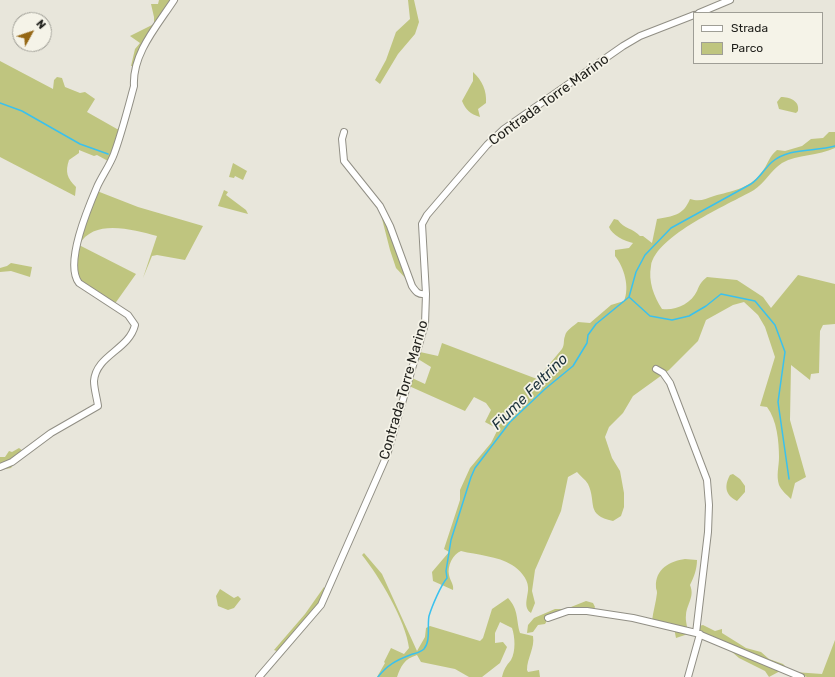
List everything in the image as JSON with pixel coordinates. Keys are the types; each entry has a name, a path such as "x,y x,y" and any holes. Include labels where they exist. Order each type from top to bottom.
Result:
{"street":[{"path":"0,467 12,462 51,433 98,406 94,382 96,372 100,364 132,336 135,325 128,315 79,283 75,278 74,270 77,243 96,188 114,155 134,86 134,75 139,56 174,0"},
{"path":"701,12 730,0"},
{"name":"Contrada Torre Marino","path":"259,677 321,605 387,455 425,324 426,294 422,224 427,215 487,145 504,129 623,46 640,36 693,15"},
{"path":"344,132 342,139 344,161 380,206 412,286 416,292 426,294"},
{"path":"656,369 663,373 670,383 707,480 709,505 708,532 698,633 688,677"},
{"path":"548,618 568,611 587,611 633,618 698,633 801,677"}],"green space":[{"path":"159,0 172,0 140,48 134,66 131,66 135,49 140,43 130,36 154,24 151,4 158,4"},
{"path":"408,0 414,0 419,22 415,34 398,54 380,84 375,80 386,60 396,32 410,19"},
{"path":"0,61 53,89 54,80 57,77 62,78 65,87 80,93 85,92 95,99 87,112 117,129 121,128 108,161 97,155 94,156 79,150 79,153 69,160 67,171 69,178 76,187 75,196 0,157"},
{"path":"473,72 481,82 486,94 486,103 478,109 480,117 469,111 462,101 473,81"},
{"path":"781,97 794,100 798,111 796,113 779,109 777,102"},
{"path":"829,132 835,132 835,148 828,151 795,158 782,163 754,190 711,212 679,232 656,254 650,272 652,289 662,309 677,308 687,303 694,296 703,280 707,277 737,280 763,297 771,308 798,275 835,284 835,324 823,325 820,331 819,373 811,374 810,380 791,365 790,420 806,477 795,483 791,499 781,489 778,481 779,445 773,418 767,407 760,406 775,357 765,327 758,315 744,302 733,305 706,320 698,341 669,370 633,396 623,413 609,427 605,437 612,458 620,471 624,493 624,507 621,516 613,521 599,515 595,512 593,507 591,491 587,482 577,472 568,477 561,511 535,570 532,591 535,603 531,613 526,604 528,584 525,578 515,567 500,560 461,551 455,555 449,568 449,575 453,590 433,581 432,572 449,552 444,549 460,500 460,490 470,468 491,443 498,429 485,422 491,410 486,403 474,397 465,411 409,386 412,378 425,384 431,367 418,359 420,352 438,356 442,343 537,379 562,349 564,338 570,328 578,322 590,323 611,305 624,301 626,295 625,277 615,256 615,250 629,248 633,243 626,241 613,233 609,227 614,219 618,220 620,223 652,243 657,219 673,216 681,212 690,199 702,200 733,191 751,183 761,173 772,155 777,150 785,151 802,146 811,139 823,138"},
{"path":"233,163 247,171 243,180 235,176 234,178 229,177"},
{"path":"224,190 228,192 226,195 246,210 248,214 218,206"},
{"path":"97,191 138,207 203,226 185,260 157,255 152,256 143,278 157,236 115,228 94,231 86,237 79,245 136,274 114,305 79,282 76,258 81,234"},
{"path":"379,207 409,282 396,268"},
{"path":"11,263 32,267 30,277 11,271 0,272 0,268"},
{"path":"19,448 23,451 11,468 0,470 0,457 5,457 9,451 12,452"},
{"path":"733,474 740,479 745,486 745,492 737,501 730,496 726,486 730,475"},
{"path":"364,553 382,574 417,651 425,637 426,628 430,626 480,641 483,638 492,609 508,598 512,602 516,611 520,633 533,636 533,645 527,670 528,672 539,670 540,677 502,677 505,668 513,656 514,636 512,628 500,622 495,633 495,643 503,642 507,647 500,663 482,677 469,677 455,669 421,662 417,655 404,663 397,677 377,677 391,648 404,654 409,648 403,625 391,599 362,555"},
{"path":"679,560 697,560 697,563 690,585 692,593 686,615 688,634 676,638 674,628 652,621 657,593 656,581 658,575 664,567"},
{"path":"324,587 326,590 318,605 279,652 274,650 305,614"},
{"path":"220,589 234,598 238,596 241,599 234,608 228,610 218,606 216,596"},
{"path":"586,601 593,603 595,607 591,615 574,612 548,619 545,624 538,625 533,632 527,633 528,625 534,618 555,609 566,609"},
{"path":"703,625 715,631 722,629 722,633 746,648 761,652 769,659 783,664 790,671 782,670 769,677 765,671 739,658 725,646 701,639 698,635 699,626"},
{"path":"835,640 835,677 807,677 794,672 822,674"}],"waterway":[{"path":"0,103 22,111 80,144 108,154"},
{"name":"Fiume Feltrino","path":"378,677 392,663 421,651 426,646 429,616 442,585 447,578 446,571 451,540 475,468 510,422 545,389 573,366 587,343 588,335 596,324 629,297 636,272 645,255 671,228 751,184 772,162 779,157 794,152 835,146"},
{"path":"629,297 650,316 672,320 689,316 706,306 721,294 755,301 775,325 785,352 778,402 789,479"}]}
